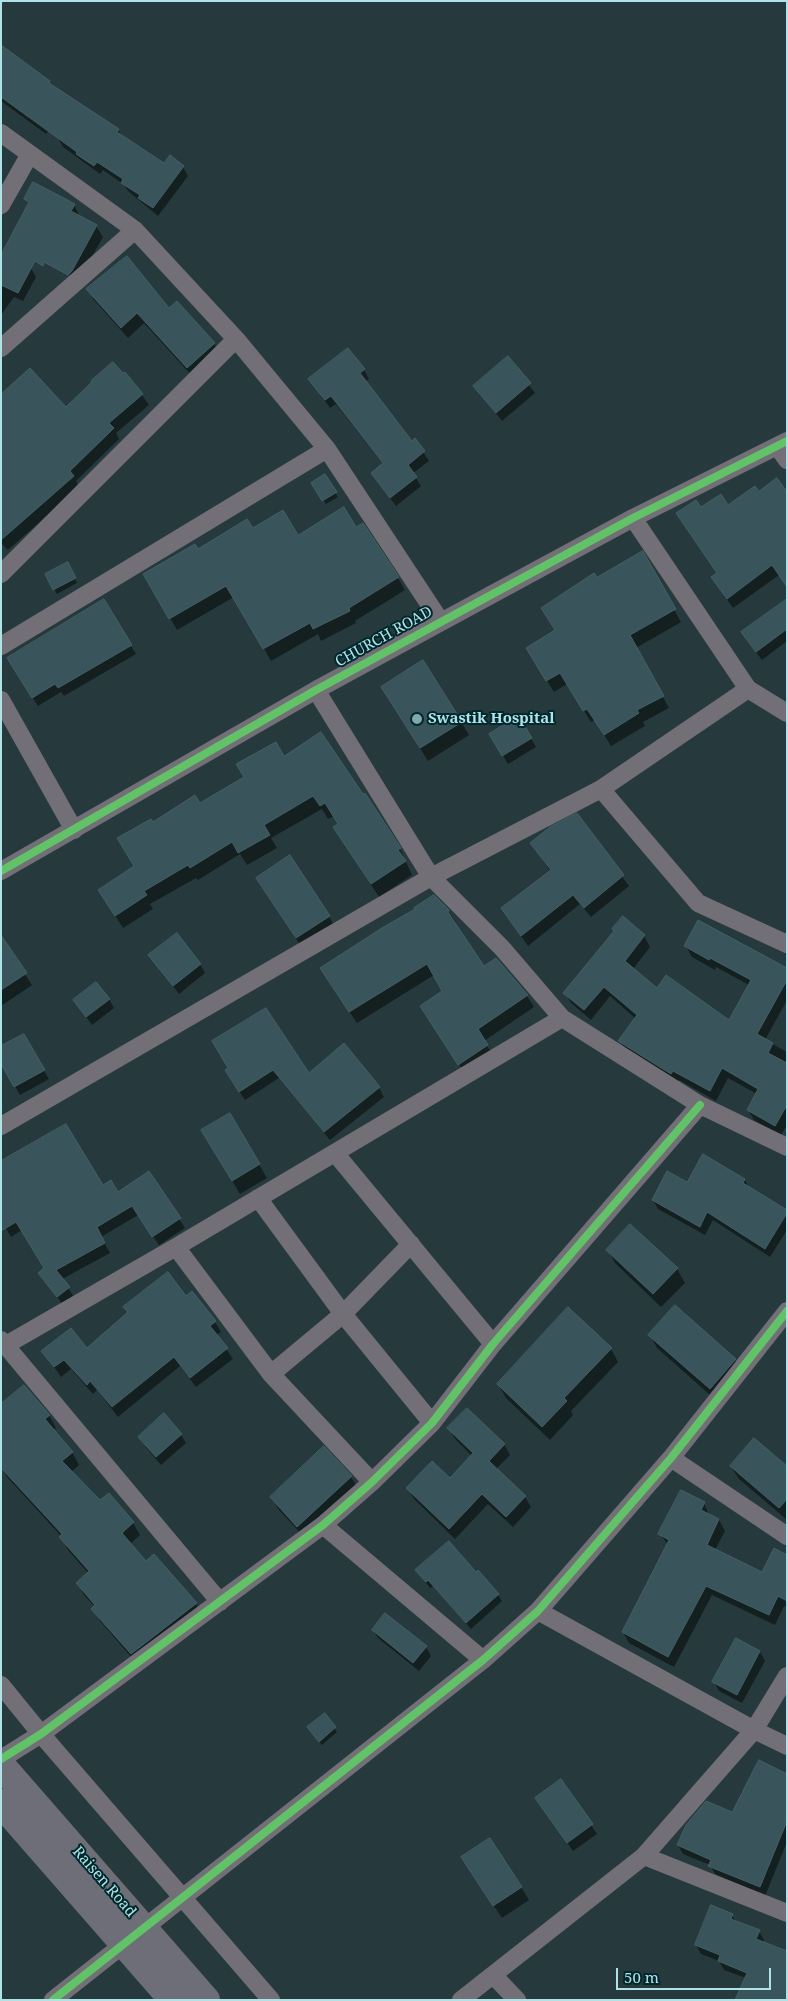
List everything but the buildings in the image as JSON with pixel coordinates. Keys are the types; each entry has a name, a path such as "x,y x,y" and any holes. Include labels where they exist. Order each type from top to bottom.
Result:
{"main road":[{"name":"Raisen Road","path":"1,1765 133,1935 173,2000"},
{"name":"Raisen Road","path":"1,1803 133,1935 206,2000"}],"street":[{"path":"1,133 134,230 236,339 327,449 441,622"},
{"path":"1,205 30,154"},
{"path":"1,348 134,230"},
{"path":"1,574 236,339"},
{"path":"1,646 327,449"},
{"name":"CHURCH ROAD","path":"1,871 316,690 633,518 783,449"},
{"path":"633,518 748,689 787,713"},
{"path":"1,1126 431,878 601,789 748,689"},
{"path":"316,690 431,878 502,948 562,1018 700,1105 787,1147"},
{"path":"1,700 74,830"},
{"path":"601,789 698,903 786,942"},
{"path":"220,1602 3,1342 176,1247 562,1018"},
{"path":"1,1759 41,1734 220,1602 323,1525 372,1482 432,1423 494,1344 700,1105"},
{"path":"335,1153 494,1344"},
{"path":"258,1198 343,1314 432,1423"},
{"path":"271,1374 343,1314 411,1244"},
{"path":"176,1247 271,1374 372,1482"},
{"path":"53,2000 483,1660 538,1611 671,1458 787,1311"},
{"path":"671,1458 787,1536"},
{"path":"323,1525 483,1660"},
{"path":"538,1611 754,1730 787,1746"},
{"path":"461,2000 644,1856 754,1730 787,1676"},
{"path":"1,1685 41,1734 271,2000"},
{"path":"644,1856 787,1913"},
{"path":"493,1975 518,2000"}],"cycle path":[{"path":"1,871 316,690 633,518 787,441"},
{"path":"1,1759 41,1734 323,1525 372,1482 432,1423 493,1344 700,1105"},
{"path":"53,2000 483,1660 538,1611 671,1458 787,1311"}],"place":[{"name":"Swastik Hospital","path":"417,719"}]}
